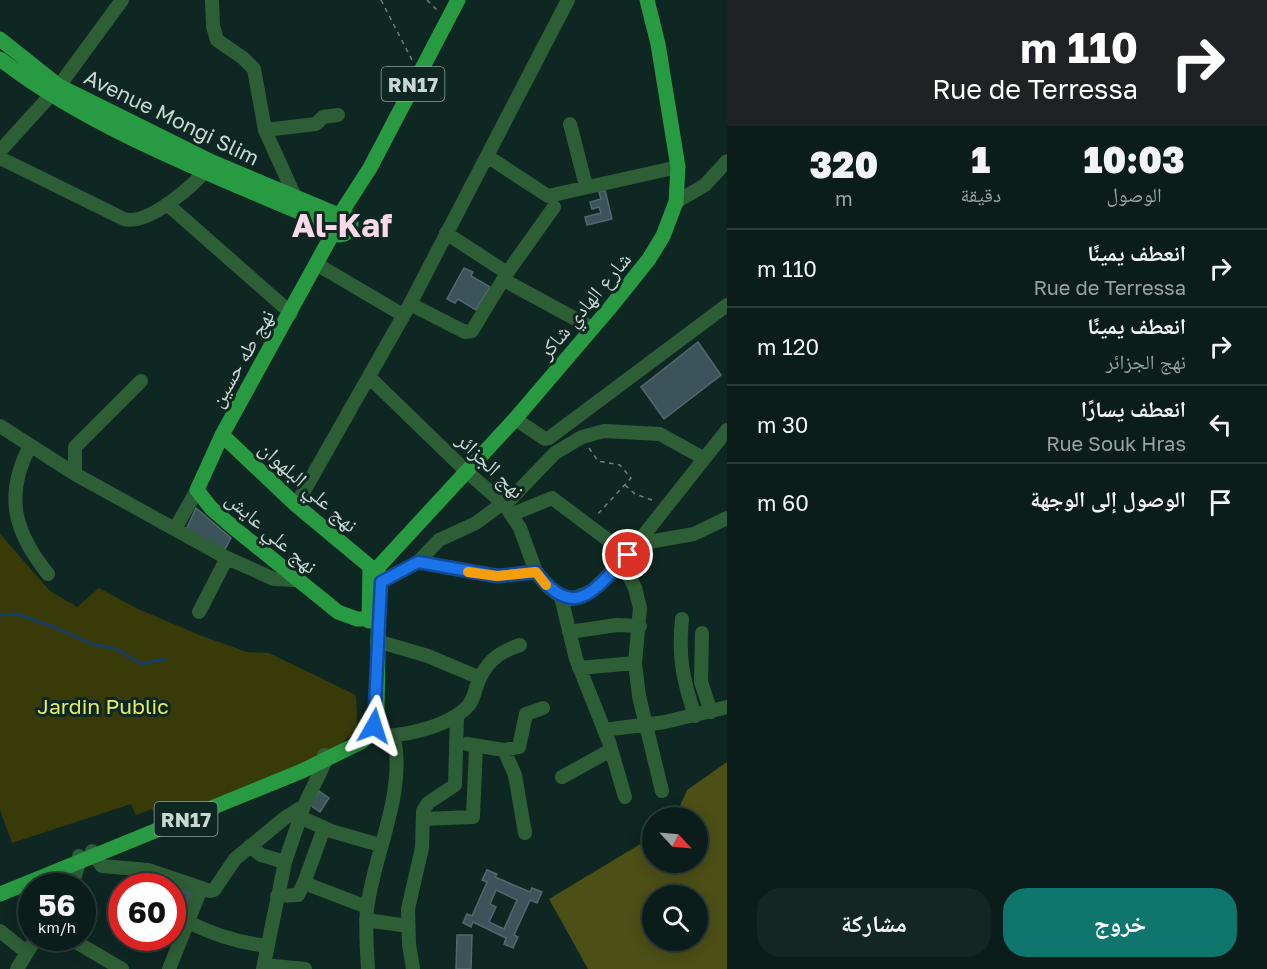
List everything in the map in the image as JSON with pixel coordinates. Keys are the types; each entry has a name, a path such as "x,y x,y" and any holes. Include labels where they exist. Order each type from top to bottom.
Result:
{"main road":[{"name":"نهج طه حسين","path":"222,435 370,168 458,0"},
{"name":"شارع الهادي شاكر","path":"374,574 465,470 515,419 650,259 663,236 676,202 678,167 660,55 647,0"},
{"name":"Avenue Mongi Slim","path":"0,39 54,90"},
{"name":"Avenue Mongi Slim","path":"0,59 54,90 209,167 338,223"},
{"name":"Avenue Mongi Slim","path":"209,167 296,199 338,223"},
{"name":"نهج طه حسين","path":"294,307 314,284 323,268 338,223"},
{"name":"نهج علي عايش","path":"222,435 197,490 212,508 294,580 338,612 350,618 374,618"},
{"name":"نهج علي البلهوان","path":"222,435 374,574"},
{"path":"365,734 374,618 374,574"},
{"path":"365,734 377,716 377,641 374,618"},
{"name":"RN17","path":"0,894 86,856 325,758 365,734"},
{"name":"RN17","path":"0,887 86,856"}],"street":[{"path":"0,151 54,90 122,0"},
{"path":"212,0 213,26 217,40 243,58 254,69 265,130 296,199"},
{"path":"296,505 407,309 568,0"},
{"path":"265,130 316,124 323,117 338,115"},
{"path":"570,124 586,186"},
{"path":"487,156 548,196 678,167"},
{"path":"0,158 128,220 138,221 167,204 209,167"},
{"path":"676,202 705,185 727,161"},
{"path":"167,204 294,307"},
{"path":"323,268 407,309 468,332 475,327 506,276 554,207"},
{"path":"446,233 506,276 592,328"},
{"path":"515,419 536,435 545,439 549,438 727,305"},
{"name":"نهج الجزائر","path":"369,377 465,470 507,507 536,572 548,587 561,597"},
{"path":"75,474 75,447 141,381"},
{"path":"0,426 75,474 227,558 274,579 294,580"},
{"path":"507,507 555,453 582,437 604,431 660,434 703,458"},
{"path":"625,797 604,730 579,668 561,597 582,597 592,591 629,554 703,458 725,435"},
{"path":"30,446 19,466 14,492 20,529 30,552 48,574"},
{"path":"175,529 197,490"},
{"path":"418,562 439,540 507,507 552,498 629,554 640,608 635,663 644,724 653,748 662,791"},
{"path":"629,554 694,534 727,518"},
{"path":"199,612 227,558"},
{"path":"374,574 418,562 497,576 536,572"},
{"path":"682,619 679,650 682,678 695,716"},
{"path":"569,632 617,625 640,626"},
{"path":"702,633 701,682 711,712"},
{"path":"377,641 428,656 480,678"},
{"path":"365,734 394,737 457,716 473,699 480,678 494,656 520,645"},
{"path":"579,668 635,663"},
{"path":"604,730 695,716 727,707"},
{"path":"457,740 476,747 504,750 519,747 526,714 543,708"},
{"path":"413,969 408,926 411,885 422,848 423,819 428,803 455,785 457,716"},
{"path":"368,969 367,914 396,774 397,755 394,737"},
{"path":"423,819 473,817 476,747"},
{"path":"504,750 515,775 525,833"},
{"path":"561,777 611,750"},
{"path":"305,969 264,967 285,862 302,812 325,758"},
{"path":"302,812 324,828 380,845"},
{"path":"78,873 86,856 106,867 148,870 201,890 214,890 229,865 250,846 286,817 302,812"},
{"path":"277,896 298,896 324,828"},
{"path":"250,846 261,855 285,862"},
{"path":"304,883 367,914 408,926"},
{"path":"169,969 201,890"},
{"path":"188,922 214,935 238,943 268,946"},
{"path":"0,931 26,952 17,969"},
{"path":"91,951 122,969"}],"path":[{"path":"381,0 419,73"},
{"path":"427,0 449,18"},
{"path":"582,437 598,461 620,465 631,478 588,524"},
{"path":"625,485 635,494 667,504"}],"green space":[{"name":"Jardin Public","path":"0,534 50,591 77,607 99,588 138,609 202,636 247,652 269,653 356,695 358,730 339,745 293,770 168,818 161,813 154,813 152,809 136,815 131,804 12,843 0,810"}],"shaded area":[{"path":"727,762 727,969 588,969 549,899 642,843 642,873 708,873 708,807 679,807 687,790"}],"building":[{"path":"605,190 612,219 587,225 585,217 601,213 599,207 592,209 590,202 601,199 599,192"},
{"path":"464,268 473,272 471,276 490,287 476,310 458,299 455,303 447,299"},
{"path":"698,342 721,375 664,419 641,387"},
{"path":"196,508 231,538 224,551 184,534"},
{"path":"319,791 329,798 320,812 310,805"},
{"path":"487,870 497,874 495,877 530,892 532,888 542,892 537,903 530,900 514,935 518,937 513,948 504,944 506,938 473,922 471,927 463,923 467,914 472,916 487,882 482,880","holes":["496,890 517,900 504,929 489,922 496,907 490,904"]},
{"path":"186,889 195,892 186,916"},
{"path":"457,935 472,935 471,969 456,969"}],"waterway":[{"path":"0,615 17,614 92,644 117,649 141,664 165,659"}],"slow traffic":[{"path":"468,572 497,576 536,572 546,585"}],"district":[{"name":"Al-Kaf","path":"342,224"}],"route":[{"path":"374,726 377,716 377,641 381,582 418,562 497,576 536,572 548,587 561,597 571,599 582,597 592,591 628,555"}]}
